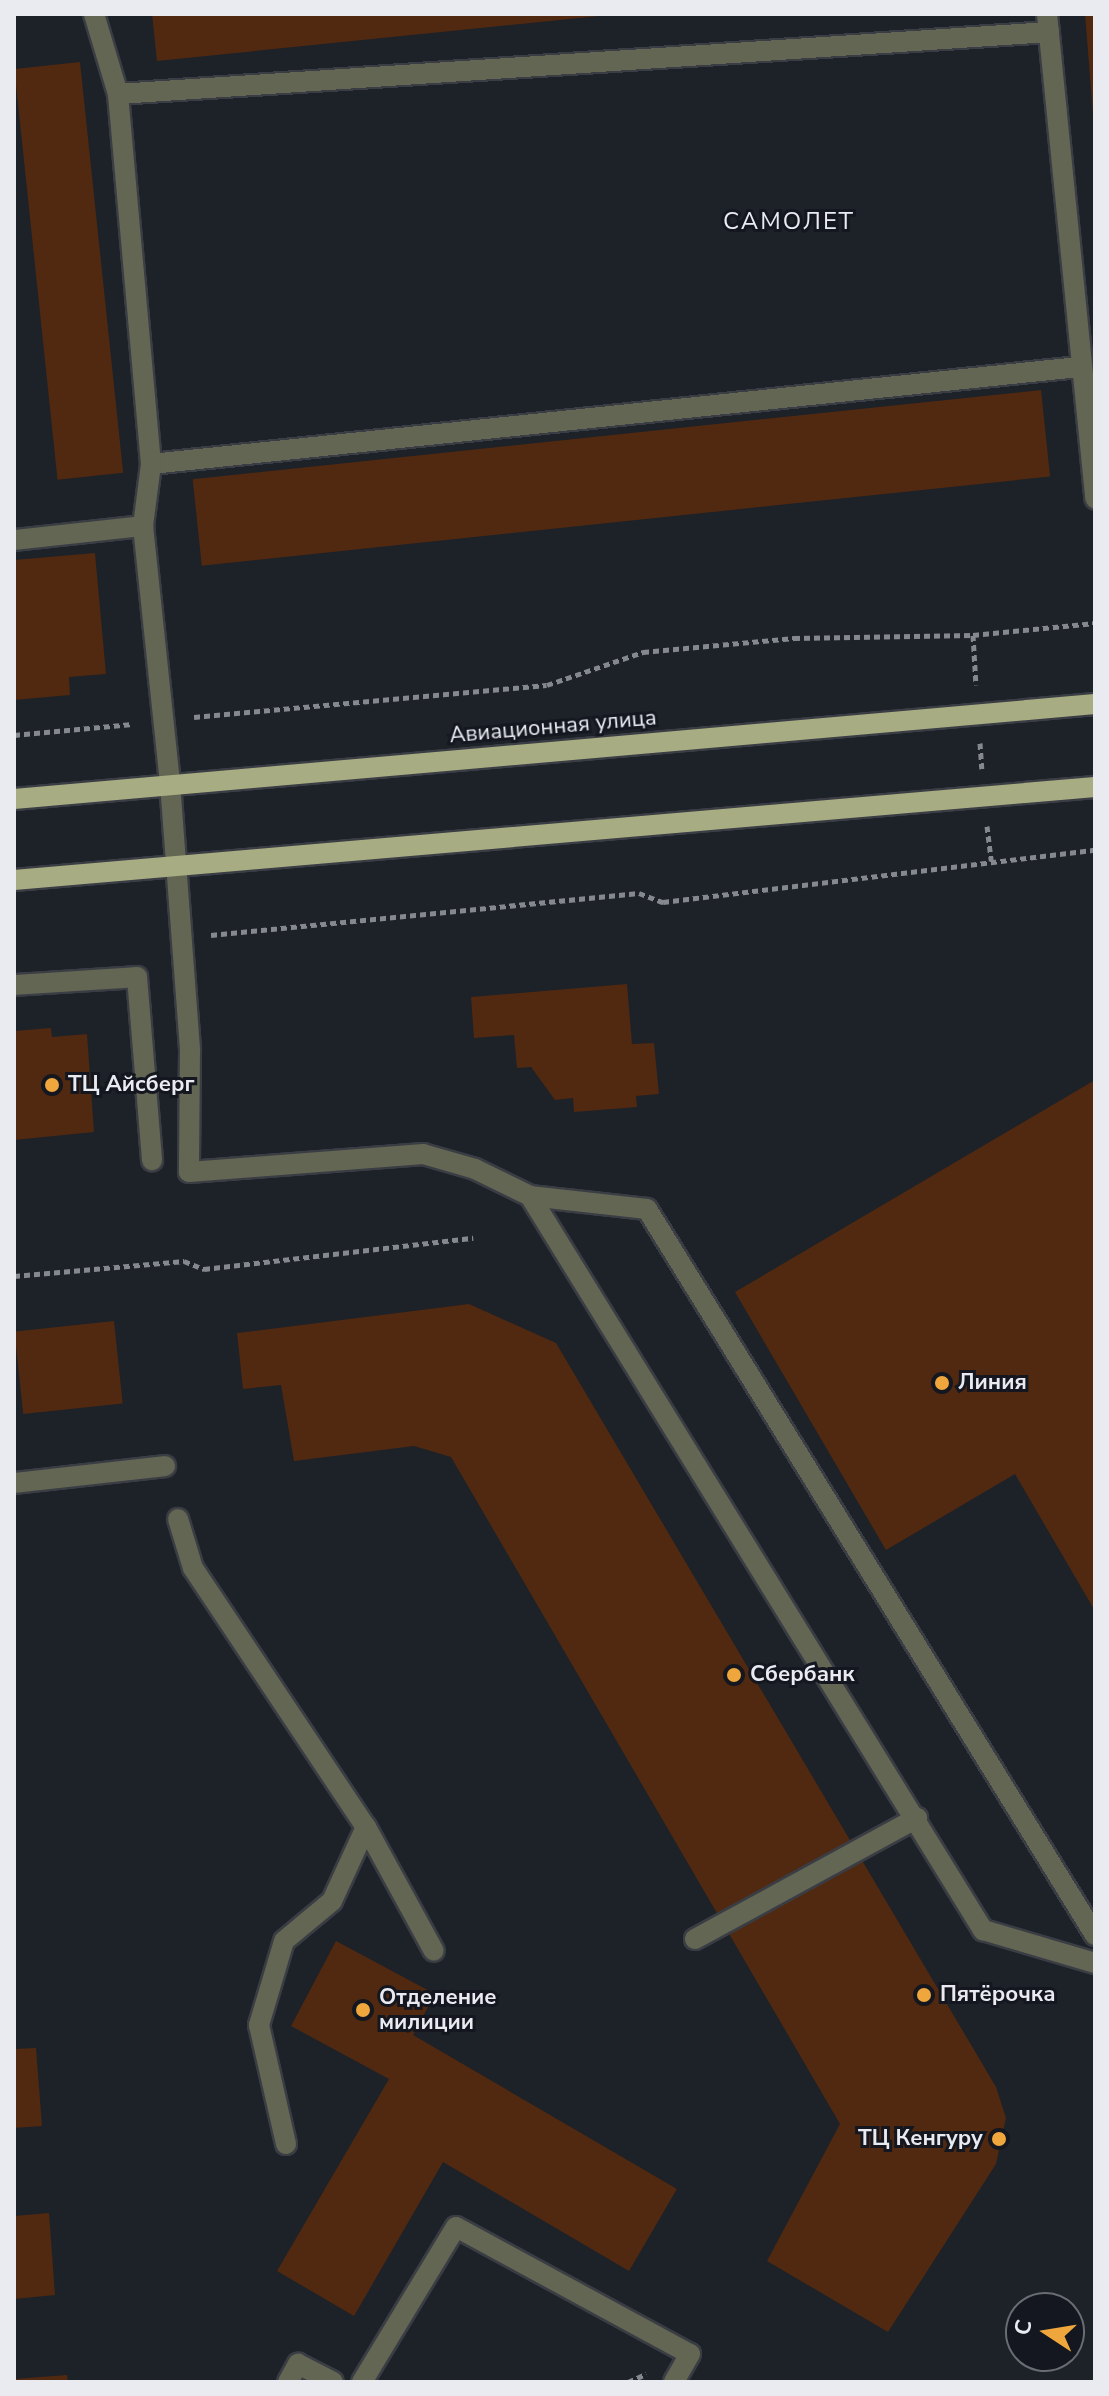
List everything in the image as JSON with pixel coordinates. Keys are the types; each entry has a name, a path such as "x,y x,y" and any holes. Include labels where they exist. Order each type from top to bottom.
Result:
{"main road":[{"name":"Авиационная улица","path":"14,799 1095,704"},
{"path":"14,880 1095,787"}],"street":[{"path":"94,14 118,94 151,464 143,526 177,865 190,1051 189,1172 423,1154 475,1169 530,1196 647,1209 1095,1935"},
{"path":"118,94 1048,23 1079,367 1091,427 1095,499"},
{"path":"151,464 1079,367"},
{"path":"14,540 143,526"},
{"path":"14,985 137,977 152,1160"},
{"path":"530,1196 917,1818 983,1930 1095,1963"},
{"path":"14,1483 165,1466"},
{"path":"178,1519 193,1568 366,1827 434,1951"},
{"path":"695,1939 917,1818"},
{"path":"286,2144 259,2025 284,1941 332,1901 366,1827"},
{"path":"362,2382 456,2227 690,2354 674,2382"},
{"path":"288,2382 298,2364 333,2382"}],"path":[{"path":"14,735 547,685 658,651 794,638 973,635 1095,623"},
{"path":"181,938 639,893 663,902 1095,850"},
{"path":"14,1276 184,1261 204,1269 473,1238"}],"building":[{"path":"152,14 599,14 599,16 157,61"},
{"path":"1085,14 1095,14 1095,114 1093,114"},
{"path":"80,62 123,473 58,480 14,69"},
{"path":"1041,390 1050,477 202,566 193,479"},
{"path":"95,553 106,674 69,677 70,695 14,700 14,560"},
{"path":"627,984 632,1044 654,1043 659,1094 636,1096 637,1107 574,1112 573,1098 555,1100 531,1067 517,1068 514,1035 474,1038 471,997"},
{"name":"ТЦ Айсберг","path":"51,1028 52,1037 87,1034 94,1132 14,1140 14,1031"},
{"name":"Линия","path":"1095,1080 1095,1611 1015,1474 886,1550 735,1292"},
{"path":"469,1304 556,1343 996,2087 1006,2118 996,2164 888,2332 767,2261 840,2124 451,1457 414,1446 294,1461 281,1385 243,1389 237,1333"},
{"path":"114,1321 123,1404 23,1414 15,1331"},
{"path":"336,1941 435,1994 413,2035 677,2189 629,2271 443,2162 354,2316 277,2271 389,2079 291,2026"},
{"path":"36,2048 42,2126 14,2128 14,2049"},
{"path":"49,2213 55,2295 14,2299 14,2216"},
{"path":"67,2375 68,2382 14,2382 14,2379"}],"place":[{"name":"ТЦ Айсберг","path":"52,1085"},
{"name":"Линия","path":"942,1383"},
{"name":"Сбербанк","path":"734,1675"},
{"name":"Пятёрочка","path":"924,1995"},
{"name":"Отделение милиции","path":"363,2010"},
{"name":"ТЦ Кенгуру","path":"999,2139"}],"district":[{"name":"САМОЛЕТ","path":"789,222"}]}
